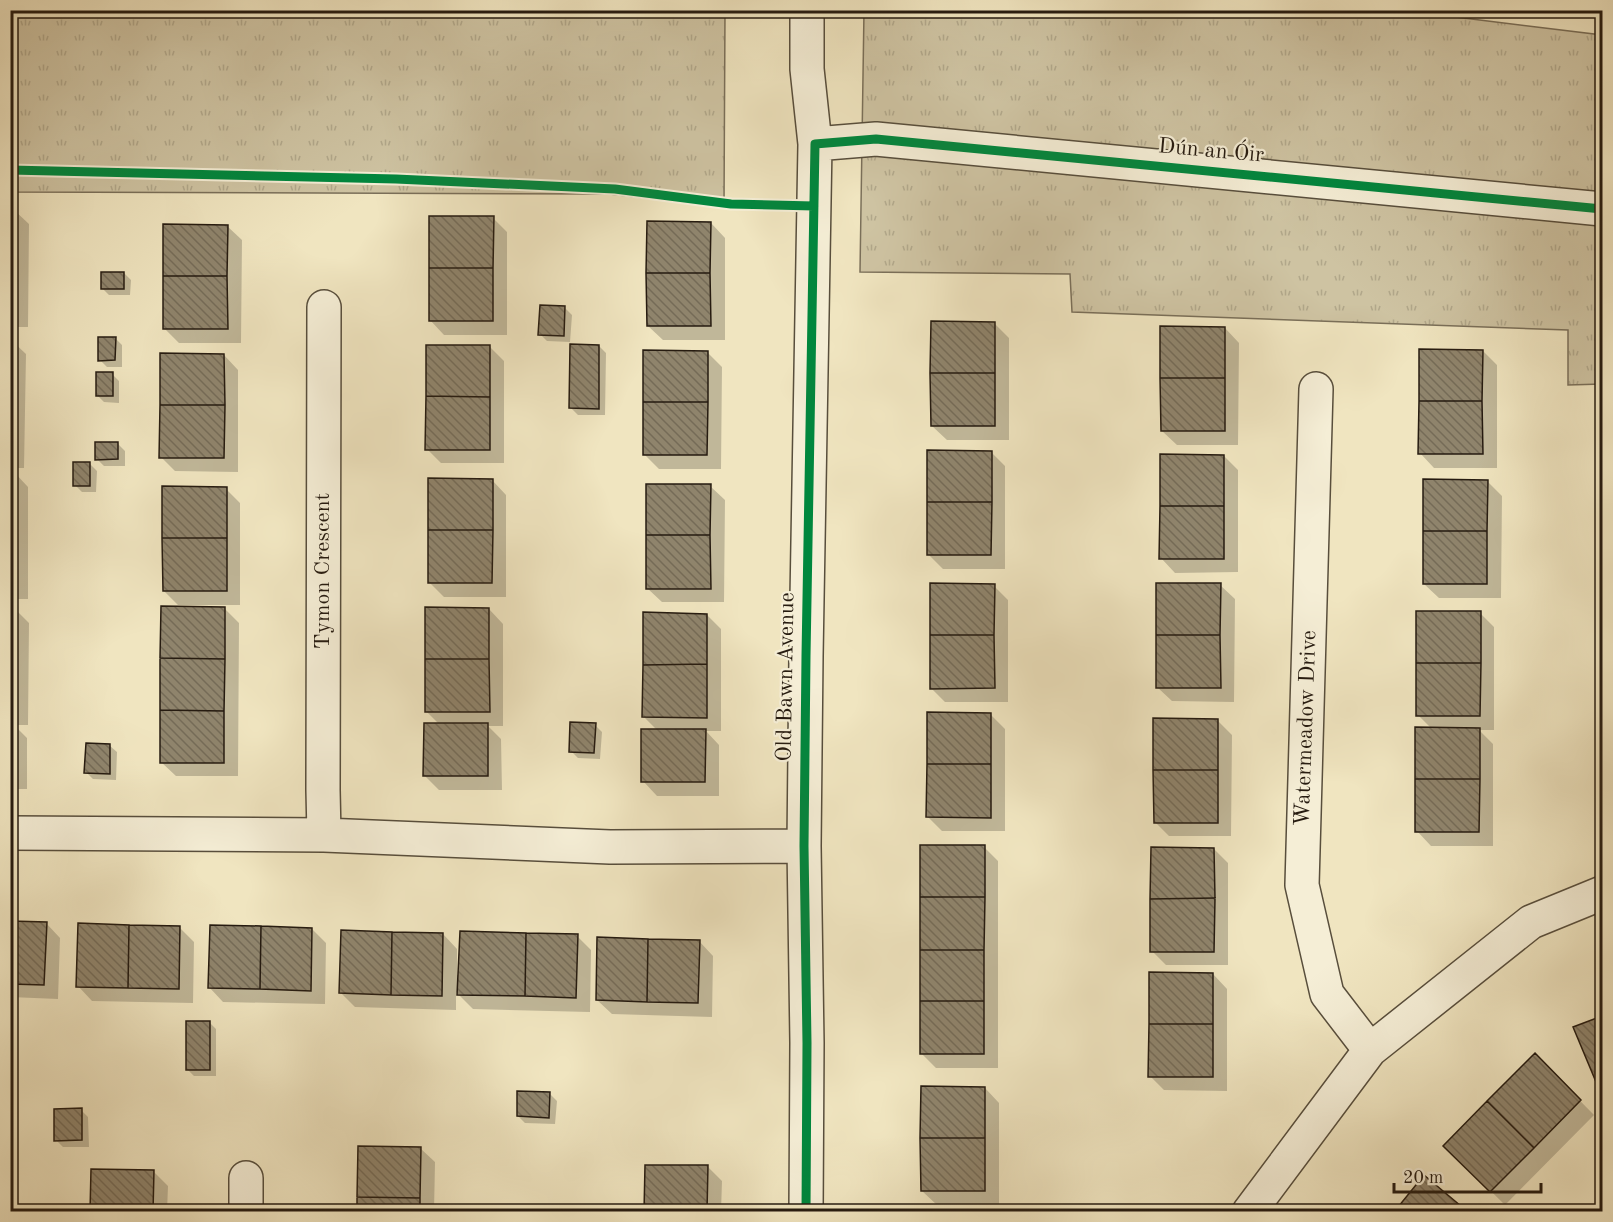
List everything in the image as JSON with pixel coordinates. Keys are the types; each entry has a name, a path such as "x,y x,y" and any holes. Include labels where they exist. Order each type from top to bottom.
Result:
{"street":[{"name":"Old Bawn Avenue","path":"806,1212 807,1043 804,846 815,144 807,69 807,10"},
{"name":"Dún an Óir","path":"815,144 876,139 1602,209"},
{"name":"Tymon Crescent","path":"324,307 322,790 324,835"},
{"name":"Watermeadow Drive","path":"1316,389 1302,885 1327,994 1370,1050"},
{"path":"10,833 324,835 610,847 804,846"},
{"path":"1249,1212 1370,1050 1531,922 1602,893"},
{"path":"246,1178 246,1212"}],"green space":[{"path":"11,10 725,11 724,207 609,194 11,192"},
{"path":"1399,10 1602,35 1602,384 1568,385 1568,330 1072,312 1070,274 860,272 864,11"}],"building":[{"path":"10,209 15,209 15,260 10,260"},
{"path":"429,216 494,216 493,268 429,268"},
{"path":"647,221 711,222 710,273 646,273"},
{"path":"163,224 228,225 227,276 163,276"},
{"path":"10,260 15,260 15,313 10,313"},
{"path":"429,268 493,268 493,321 429,321"},
{"path":"101,272 124,272 124,289 101,289"},
{"path":"646,273 710,273 711,326 647,326"},
{"path":"163,276 227,276 228,329 163,329"},
{"path":"540,305 565,306 564,336 538,335"},
{"path":"931,321 995,322 995,373 930,373"},
{"path":"1160,326 1225,327 1225,378 1160,378"},
{"path":"98,337 116,337 115,360 98,361"},
{"path":"10,338 12,338 12,389 10,389"},
{"path":"570,344 599,345 599,409 569,408"},
{"path":"426,345 490,345 490,397 426,396"},
{"path":"1419,349 1483,350 1482,401 1419,401"},
{"path":"643,350 708,351 708,402 643,402"},
{"path":"160,353 224,354 225,405 160,405"},
{"path":"96,372 113,372 113,396 96,396"},
{"path":"930,373 995,373 995,426 931,426"},
{"path":"1160,378 1225,378 1225,431 1161,431"},
{"path":"426,396 490,397 490,450 425,450"},
{"path":"1419,401 1482,401 1483,454 1418,454"},
{"path":"643,402 708,402 707,455 643,455"},
{"path":"160,405 225,405 224,458 159,458"},
{"path":"95,442 118,442 118,459 95,460"},
{"path":"927,450 992,451 992,502 927,502"},
{"path":"1160,454 1224,455 1224,506 1160,506"},
{"path":"73,462 90,462 90,486 73,486"},
{"path":"10,471 15,471 15,522 10,522"},
{"path":"428,478 493,479 493,530 428,530"},
{"path":"1423,479 1488,480 1487,531 1423,531"},
{"path":"646,484 711,484 710,535 646,535"},
{"path":"162,486 227,487 227,538 162,538"},
{"path":"927,502 992,502 991,555 927,555"},
{"path":"1160,506 1224,506 1224,559 1159,559"},
{"path":"10,522 15,522 14,585 10,585"},
{"path":"428,530 493,530 492,583 428,583"},
{"path":"1423,531 1487,531 1487,584 1423,584"},
{"path":"646,535 710,535 711,589 646,589"},
{"path":"162,538 227,538 227,591 163,591"},
{"path":"930,583 995,584 994,635 930,635"},
{"path":"1156,583 1221,583 1220,635 1156,635"},
{"path":"161,606 225,607 225,659 160,658"},
{"path":"10,607 15,607 15,658 10,658"},
{"path":"425,607 489,608 489,659 425,659"},
{"path":"1416,611 1481,611 1481,663 1416,663"},
{"path":"643,612 707,614 707,664 643,665"},
{"path":"930,635 994,635 995,688 930,689"},
{"path":"1156,635 1220,635 1221,688 1156,688"},
{"path":"10,658 15,658 15,711 10,711"},
{"path":"160,658 225,659 224,711 160,710"},
{"path":"425,659 489,659 490,712 425,712"},
{"path":"1416,663 1481,663 1480,716 1416,716"},
{"path":"707,664 707,718 642,717 643,665"},
{"path":"160,710 224,711 224,763 160,763"},
{"path":"927,712 991,713 991,764 927,764"},
{"path":"1153,718 1218,719 1218,770 1153,770"},
{"path":"10,722 13,722 13,775 10,775"},
{"path":"570,722 596,723 594,753 569,752"},
{"path":"424,723 488,723 488,776 423,776"},
{"path":"1415,727 1480,728 1480,779 1415,779"},
{"path":"641,729 706,729 705,782 641,782"},
{"path":"86,743 110,744 110,774 84,773"},
{"path":"927,764 991,764 991,818 926,817"},
{"path":"1153,770 1218,770 1218,823 1154,823"},
{"path":"1415,779 1480,779 1479,832 1415,832"},
{"path":"920,845 985,845 985,897 920,897"},
{"path":"1151,847 1214,848 1215,898 1150,899"},
{"path":"920,897 985,897 984,950 920,950"},
{"path":"1215,898 1214,952 1150,952 1150,899"},
{"path":"10,921 47,922 44,985 10,984"},
{"path":"78,923 129,925 128,988 76,987"},
{"path":"129,925 180,926 179,989 128,988"},
{"path":"210,925 261,926 260,989 208,988"},
{"path":"261,926 312,928 311,991 260,989"},
{"path":"341,930 392,932 391,995 339,993"},
{"path":"460,931 526,933 525,996 457,995"},
{"path":"392,932 443,933 442,996 391,995"},
{"path":"526,933 578,934 576,998 525,996"},
{"path":"597,937 648,939 647,1002 596,1000"},
{"path":"648,939 700,940 698,1003 647,1002"},
{"path":"920,950 984,950 984,1001 920,1001"},
{"path":"1149,972 1213,973 1213,1024 1149,1024"},
{"path":"920,1001 984,1001 984,1054 920,1054"},
{"path":"1602,1016 1602,1087 1599,1089 1573,1027"},
{"path":"186,1021 210,1021 210,1070 186,1070"},
{"path":"1149,1024 1213,1024 1213,1077 1148,1077"},
{"path":"1535,1053 1581,1100 1534,1148 1487,1101"},
{"path":"921,1086 985,1087 985,1138 920,1138"},
{"path":"517,1091 550,1092 549,1118 517,1116"},
{"path":"1487,1101 1534,1148 1490,1192 1443,1146"},
{"path":"82,1108 82,1140 54,1141 54,1109"},
{"path":"920,1138 985,1138 985,1191 921,1191"},
{"path":"358,1146 421,1147 420,1198 357,1197"},
{"path":"645,1165 708,1165 707,1212 644,1212"},
{"path":"91,1169 154,1170 153,1212 90,1212"},
{"path":"1424,1175 1468,1212 1394,1212"},
{"path":"357,1197 420,1198 420,1212 357,1212"}],"cycle path":[{"path":"806,1212 807,1043 804,846 815,144 876,139 1602,209"},
{"path":"10,170 396,179 615,189 731,204 814,206"}]}
